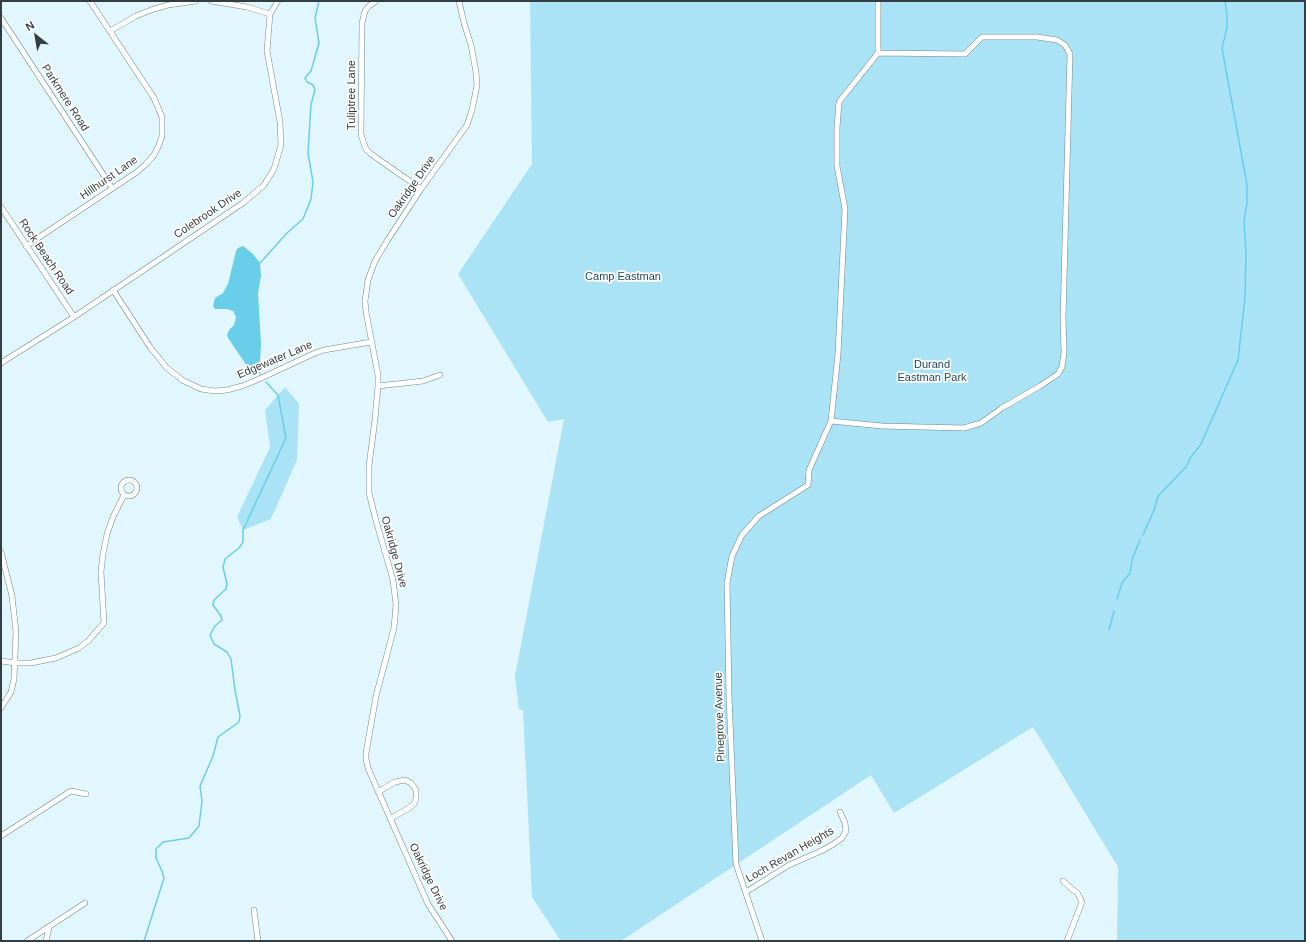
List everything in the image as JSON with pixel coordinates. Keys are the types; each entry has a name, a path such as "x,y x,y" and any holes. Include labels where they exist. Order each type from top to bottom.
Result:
{"street":[{"name":"Hillhurst Lane","path":"26,246 137,172 154,156 159,145 163,125 160,109 90,1"},
{"path":"110,31 136,16 151,10 168,5 196,1"},
{"path":"210,1 247,7 270,14"},
{"name":"Colebrook Drive","path":"1,363 74,317 243,203 264,185 274,169 280,151 281,134 267,51 270,14 278,1"},
{"name":"Tuliptree Lane","path":"376,1 365,10 362,23 363,141 371,154 420,189"},
{"name":"Oakridge Drive","path":"452,941 428,904 368,768 366,752 376,696 394,628 396,604 393,580 369,493 369,466 378,386 365,301 370,275 375,261 420,189 467,125 472,110 477,85 475,66 460,1"},
{"path":"878,1 878,53 839,102 837,166 844,209 838,354 831,421 882,426 964,428 981,422 1040,386 1058,374 1062,367 1064,352 1063,318 1070,54 1065,45 1057,40 982,36 965,54 878,53"},
{"name":"Parkmere Road","path":"1,18 112,188"},
{"name":"Rock Beach Road","path":"1,207 74,317"},
{"name":"Edgewater Lane","path":"113,290 150,347 166,367 182,380 201,389 215,391 227,390 242,386 263,378 315,353 371,342"},
{"path":"378,386 423,381 440,375"},
{"name":"Pinegrove Avenue","path":"762,941 736,864 729,697 728,583 732,556 742,535 759,516 808,485 809,470 831,421"},
{"path":"1,661 31,663 69,654 88,641 104,623 101,572 103,554 107,534 113,517 124,495"},
{"path":"1,552 8,579 16,632 16,663 14,679 11,692 1,708"},
{"path":"378,792 395,782 405,780 411,783 416,790 416,799 414,804 390,819"},
{"path":"1,836 70,791 86,794"},
{"name":"Loch Revan Heights","path":"746,892 789,866 821,851 842,838 846,831 845,823 840,812"},
{"path":"1064,881 1078,894 1082,902 1067,941"},
{"path":"27,941 85,903"},
{"path":"254,910 258,941"},
{"path":"46,941 49,927"}],"green space":[{"name":"Durand Eastman Park","path":"530,1 1305,1 1305,941 1117,941 1118,867 1033,727 894,813 871,775 621,941 561,941 532,897 523,710 519,710 515,676 564,419 548,422 458,274 532,164"},
{"path":"285,387 299,404 297,460 271,519 243,530 237,517 270,447 265,410"}],"shaded area":[{"path":"243,246 252,253 260,263 261,276 258,293 261,344 260,362 254,367 247,366 228,338 227,334 234,325 236,317 233,311 227,309 215,309 213,306 215,298 223,293 228,284 236,251 238,248"}],"waterway":[{"path":"260,263 287,233 303,219 311,199 313,182 308,153 311,104 315,90 313,85 307,82 305,78 311,71 319,43 315,18 319,1"},
{"path":"1143,535 1154,510 1158,496 1186,467 1191,457 1201,444 1238,360 1245,298 1246,252 1244,221 1247,203 1247,185 1222,48 1227,28 1225,1"},
{"path":"254,367 260,374"},
{"path":"144,941 164,878 156,858 156,849 163,842 189,838 199,826 202,801 200,786 213,756 218,737 239,722 240,716 231,659 227,652 214,644 210,635 215,626 222,620 221,616 213,605 214,600 226,589 227,584 223,567 225,559 239,548 243,542 243,530 286,438 278,395 266,382"},
{"path":"1117,599 1122,583 1130,573 1132,560 1140,540"},
{"path":"1109,630 1114,611"}],"park label":[{"name":"Camp Eastman","path":"623,277"}]}
